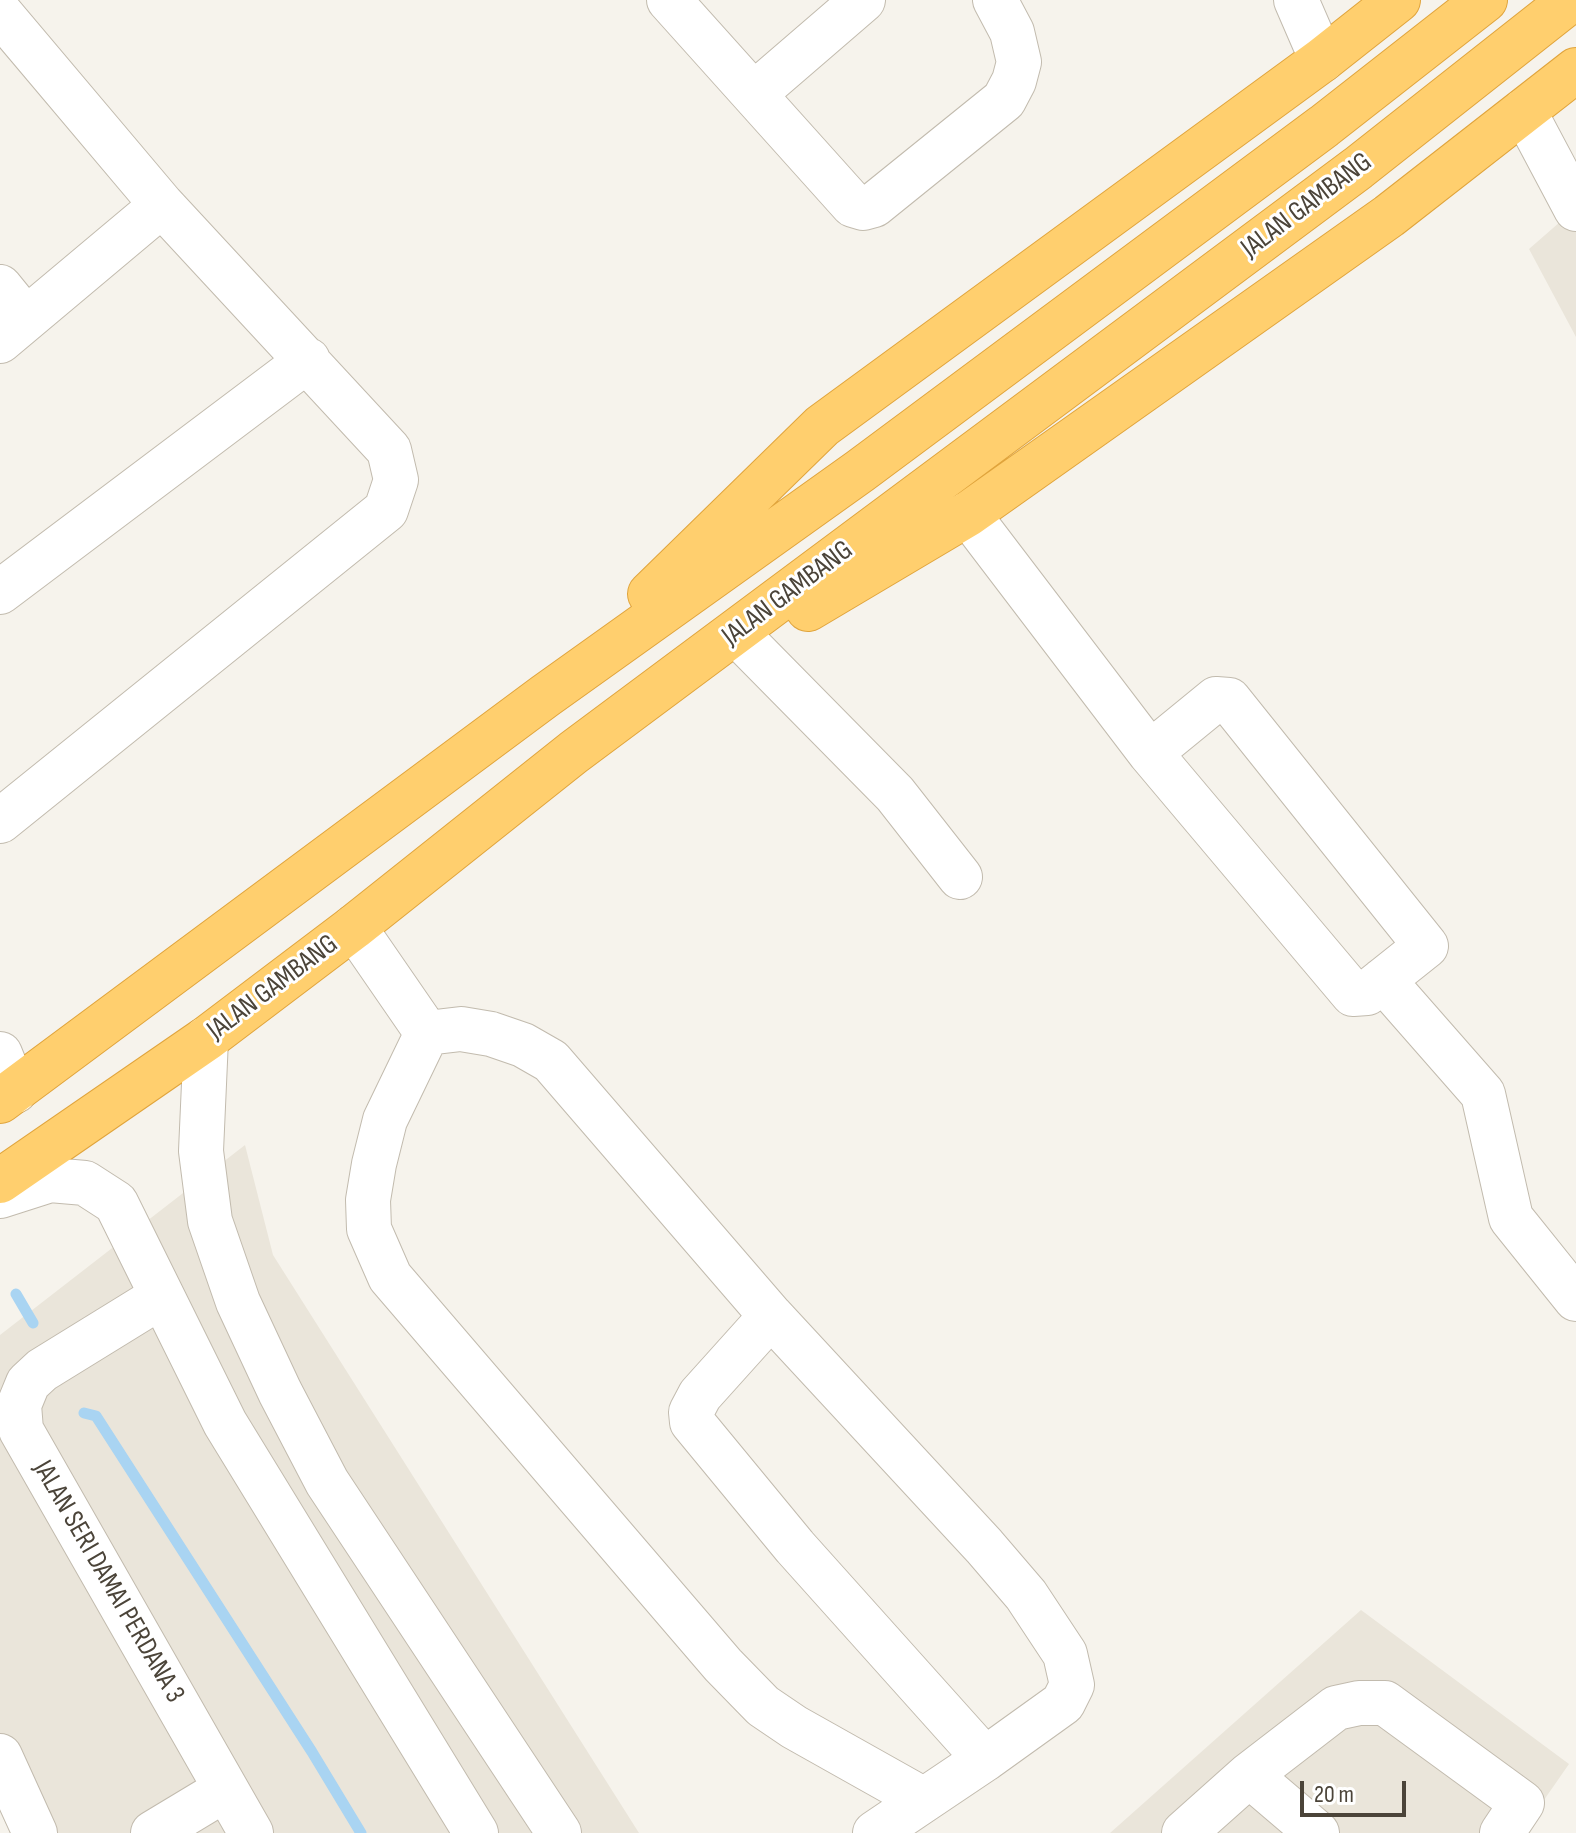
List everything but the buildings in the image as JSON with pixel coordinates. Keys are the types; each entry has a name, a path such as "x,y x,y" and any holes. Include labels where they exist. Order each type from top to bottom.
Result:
{"highway":[{"path":"545,696 822,426 1322,60 1398,0"},
{"name":"JALAN GAMBANG","path":"5,1082 860,471 1324,126 1485,0"},
{"name":"JALAN GAMBANG","path":"0,1181 206,1039 354,927 574,752 1358,168 1571,0"},
{"path":"574,752 968,514 1389,216 1576,70"}],"street":[{"path":"669,0 853,205 863,208 874,205 1004,100 1019,62 1012,32 995,0"},
{"path":"754,94 863,0"},
{"path":"1296,0 1322,60"},
{"path":"0,13 162,205 389,450 396,480 386,510 0,821"},
{"path":"1524,111 1576,209"},
{"path":"9,315 162,205"},
{"path":"0,592 308,360"},
{"path":"968,514 1150,753 1353,994 1367,993 1426,946 1229,700 1216,699 1150,753"},
{"path":"748,645 895,794 960,877"},
{"path":"354,927 427,1033"},
{"path":"1383,980 1483,1094 1511,1218 1576,1299"},
{"path":"427,1033 461,1029 491,1034 523,1045 551,1061 771,1316 984,1546 1026,1595 1065,1654 1072,1685 1063,1703 875,1833"},
{"path":"427,1033 385,1120 368,1200 369,1229 390,1277 723,1665 763,1706 794,1727 924,1800"},
{"path":"206,1039 201,1151 210,1221 238,1302 327,1482 559,1833"},
{"path":"0,1196 50,1180 85,1183 116,1203 225,1423 476,1833"},
{"name":"JALAN SERI DAMAI PERDANA 3","path":"162,1296 42,1370 28,1383 10,1439 251,1833"},
{"path":"771,1316 700,1395 691,1412 692,1422 795,1547 985,1759"},
{"path":"1184,1833 1249,1775 1336,1708 1359,1703 1385,1703 1512,1818"},
{"path":"0,1756 35,1833"},
{"path":"1249,1775 1317,1833"},
{"path":"153,1833 226,1789"}],"shaded area":[{"path":"1576,208 1576,337 1529,249"},
{"path":"245,1145 273,1255 639,1833 10,1833 0,1812 0,1335"},
{"path":"1361,1610 1569,1764 1521,1833 1110,1833"}],"waterway":[{"path":"16,1294 33,1323"},
{"path":"84,1413 96,1416 361,1833"}]}
